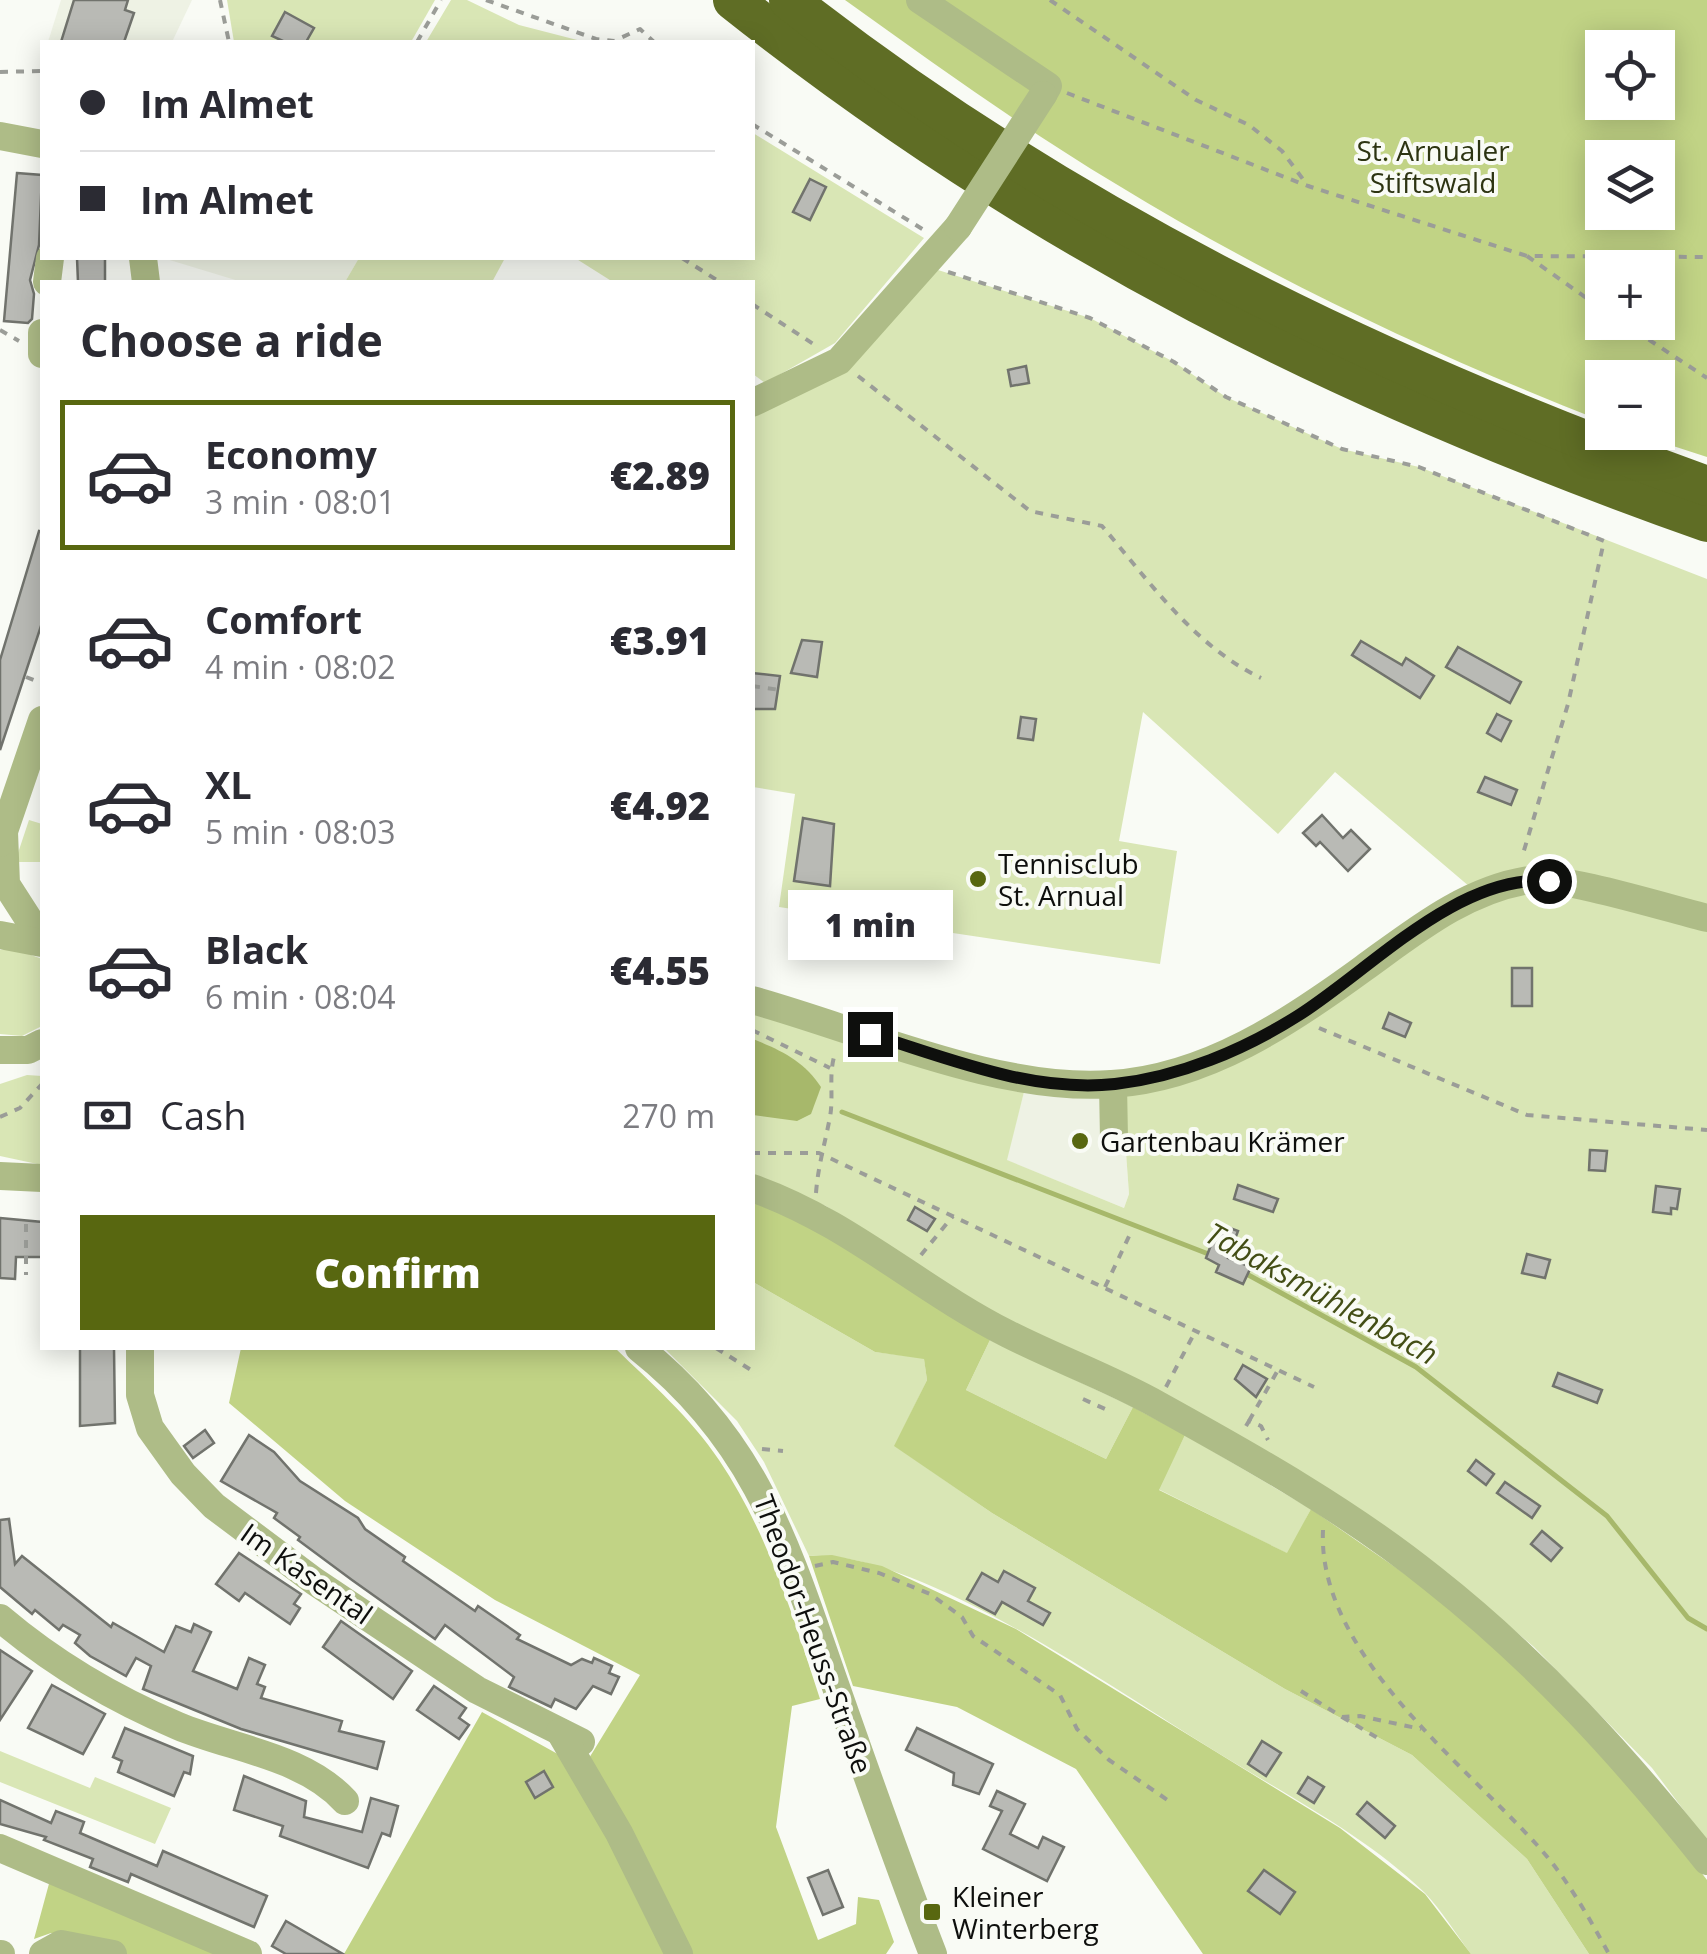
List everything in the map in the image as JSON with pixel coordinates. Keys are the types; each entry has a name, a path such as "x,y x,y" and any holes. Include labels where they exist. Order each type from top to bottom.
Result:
{"highway":[{"path":"733,0 936,150 1179,297 1453,424 1707,522"},
{"path":"789,0 956,121 1194,264 1364,348 1526,417 1707,486"}],"street":[{"path":"755,402 839,362 952,235 1046,90 920,0"},
{"path":"0,136 40,144"},
{"path":"40,726 2,838 6,884 40,939"},
{"path":"755,1001 984,1070 1026,1079 1113,1084 1188,1068 1298,1015 1444,910 1530,880 1549,881 1707,918"},
{"path":"1,936 40,942"},
{"path":"0,1071 30,1048"},
{"path":"1113,1084 1114,1140"},
{"path":"755,1189 815,1212 1009,1335 1158,1404 1324,1505 1431,1577 1526,1658 1640,1777 1707,1861"},
{"name":"Im Kasental","path":"140,1350 140,1395 150,1428 183,1474 214,1506 314,1581 477,1690 570,1736 679,1954"},
{"name":"Theodor-Heuss-Straße","path":"641,1350 685,1387 738,1450 760,1487 796,1570 886,1836 933,1954"},
{"path":"0,1618 56,1662 137,1706 220,1743 307,1770 326,1781 345,1801"},
{"path":"0,1848 248,1954"},
{"path":"43,1954 61,1944 113,1954"}],"path":[{"path":"220,0 229,40"},
{"path":"418,40 441,0"},
{"path":"486,0 596,40"},
{"path":"1050,0 1196,100 1249,124 1282,152 1308,186"},
{"path":"616,40 640,29 652,40"},
{"path":"0,72 40,71"},
{"path":"1046,90 1308,186 1527,256 1585,297"},
{"path":"755,126 952,235"},
{"path":"1527,256 1707,256"},
{"path":"685,260 717,280"},
{"path":"924,268 988,282 1090,318 1174,362 1226,397 1342,449 1418,467 1604,541 1568,704 1513,886"},
{"path":"755,306 839,362 1030,511 1102,526 1144,581 1178,614 1241,668 1261,678"},
{"path":"1649,340 1707,378"},
{"path":"26,677 36,680"},
{"path":"755,686 780,690"},
{"path":"1298,1015 1401,1064 1526,1115 1707,1130"},
{"path":"755,1031 830,1068 831,1107 819,1153 815,1212"},
{"path":"0,1118 20,1108 40,1086"},
{"path":"755,1153 819,1153 1314,1387"},
{"path":"908,1272 953,1216"},
{"path":"26,1224 26,1275"},
{"path":"1105,1287 1132,1230"},
{"path":"1158,1404 1196,1330"},
{"path":"719,1350 751,1370"},
{"path":"1250,1420 1278,1370"},
{"path":"1324,1505 1322,1559 1331,1595 1362,1647 1421,1729 1540,1848 1581,1902 1609,1954"},
{"path":"796,1570 833,1562 880,1572 930,1594 962,1617 973,1636 1060,1696 1076,1729 1109,1760 1169,1801"},
{"path":"1301,1691 1384,1740"},
{"path":"1342,1718 1360,1716 1421,1729"}],"shaded area":[{"path":"61,0 192,0 173,40 49,40"},
{"path":"227,0 435,0 412,40 234,40"},
{"path":"451,0 467,0 519,25 577,40 427,40"},
{"path":"755,134 924,238 835,343 765,383 755,376 755,280 610,280 578,260 755,260"},
{"path":"170,260 358,260 346,280 235,280"},
{"path":"358,260 504,260 493,280 346,280"},
{"path":"938,270 1090,318 1174,362 1226,397 1342,449 1419,467 1707,579 1707,1841 1652,1768 1534,1647 1439,1567 967,1297 826,1206 755,1179 755,1009 1025,1088 1007,1160 1124,1208 1129,1194 1122,1097 1213,1068 1470,887 1335,772 1278,834 1143,712 1119,841 1177,851 1160,964 779,907 795,794 755,787 755,402 827,368"},
{"path":"29,820 40,823 40,862 15,862"},
{"path":"13,948 40,958 40,1027 22,1036 0,1034 0,950"},
{"path":"755,1040 791,1057 821,1087 811,1114 797,1121 755,1115"},
{"path":"27,1075 40,1076 40,1165 0,1156 0,1084"},
{"path":"1025,1088 1122,1097 1129,1194 1124,1208 1006,1160"},
{"path":"755,1283 875,1352 924,1358 927,1380 895,1446 992,1513 1285,1689 1412,1755 1527,1859 1589,1954 1471,1954 1425,1893 1376,1852 1070,1660 958,1598 904,1575 853,1560 809,1556 764,1462 737,1421 666,1350 755,1350"},
{"path":"990,1340 1133,1407 1106,1459 966,1390"},
{"path":"1185,1435 1311,1509 1288,1554 1158,1489"},
{"path":"0,1751 90,1788 95,1777 171,1808 155,1844 0,1782"}],"green space":[{"name":"St. Arnualer Stiftswald","path":"845,0 1707,0 1707,457 1675,447 1675,360 1585,360 1585,414 1415,342 1234,252 1116,184 979,95"},
{"path":"755,1201 840,1241 990,1340 966,1390 1106,1459 1133,1407 1185,1435 1159,1490 1287,1553 1311,1509 1424,1587 1518,1664 1634,1784 1707,1880 1707,1954 1589,1954 1527,1859 1412,1755 1285,1689 992,1513 894,1446 927,1380 924,1359 875,1352 755,1283"},
{"path":"241,1350 617,1350 670,1401 719,1460 752,1516 789,1606 820,1699 792,1706 776,1827 818,1940 856,1924 858,1897 879,1900 894,1942 886,1954 344,1954 482,1712 583,1768 640,1675 495,1600 345,1501 229,1403"},
{"path":"832,1555 882,1566 1016,1629 1340,1828 1425,1894 1471,1954 1203,1954 1076,1769 957,1707 853,1686 809,1556"},
{"path":"50,1880 225,1954 75,1954 76,1937 51,1933 34,1939"}],"building":[{"path":"74,0 128,0 125,10 134,13 125,40 62,40"},
{"path":"285,12 314,28 307,40 272,36"},
{"path":"17,173 40,175 39,245 30,280 34,294 32,319 28,323 4,321"},
{"path":"810,179 826,187 810,220 793,212"},
{"path":"77,260 105,260 105,280 78,280"},
{"path":"1026,366 1029,383 1011,386 1008,370"},
{"path":"39,531 40,629 0,750 0,660"},
{"path":"802,640 822,642 817,677 791,673"},
{"path":"1361,641 1402,665 1406,658 1434,676 1420,698 1352,655"},
{"path":"1458,647 1521,682 1510,703 1446,667"},
{"path":"755,673 780,676 775,709 755,709"},
{"path":"1497,714 1511,721 1501,741 1487,733"},
{"path":"1021,717 1036,719 1033,740 1018,738"},
{"path":"1485,777 1517,790 1511,805 1478,792"},
{"path":"1322,815 1343,838 1351,830 1370,849 1348,871 1320,842 1316,846 1303,833"},
{"path":"803,818 834,824 830,886 794,881"},
{"path":"1512,968 1532,968 1532,1006 1512,1006"},
{"path":"1389,1013 1411,1023 1405,1037 1383,1028"},
{"path":"1590,1150 1607,1151 1605,1171 1589,1170"},
{"path":"1238,1185 1278,1199 1273,1212 1234,1199"},
{"path":"1656,1186 1680,1189 1677,1209 1671,1208 1671,1214 1653,1212"},
{"path":"915,1207 935,1219 927,1231 908,1220"},
{"path":"0,1218 40,1222 40,1257 16,1257 15,1279 0,1278"},
{"path":"1219,1224 1238,1231 1228,1258 1251,1267 1243,1284 1216,1272 1219,1265 1206,1258"},
{"path":"1527,1254 1550,1260 1545,1278 1522,1273"},
{"path":"80,1350 114,1350 115,1423 80,1426"},
{"path":"1243,1365 1267,1379 1256,1397 1235,1379"},
{"path":"1558,1373 1602,1390 1597,1403 1553,1386"},
{"path":"205,1430 214,1443 193,1458 184,1446"},
{"path":"249,1435 274,1452 300,1481 358,1518 365,1529 405,1557 403,1561 475,1611 478,1606 520,1635 517,1639 571,1665 582,1659 592,1663 594,1658 612,1666 609,1673 619,1677 611,1694 593,1686 576,1709 555,1699 551,1707 509,1687 514,1677 445,1625 435,1639 352,1580 298,1540 300,1537 274,1518 277,1513 221,1481"},
{"path":"1476,1460 1494,1474 1486,1485 1468,1471"},
{"path":"1505,1482 1540,1506 1532,1518 1497,1493"},
{"path":"9,1519 15,1564 22,1556 111,1627 113,1623 164,1652 176,1626 191,1632 194,1624 211,1632 193,1671 237,1689 249,1658 265,1665 257,1684 265,1687 261,1698 342,1721 339,1731 384,1742 377,1769 241,1729 143,1689 151,1666 136,1658 126,1676 90,1656 75,1643 80,1635 63,1625 59,1630 35,1610 32,1614 0,1587 0,1520"},
{"path":"1542,1531 1562,1548 1551,1561 1531,1544"},
{"path":"239,1553 301,1594 294,1604 300,1608 290,1624 245,1593 239,1601 216,1584"},
{"path":"1004,1571 1035,1588 1028,1601 1050,1613 1043,1625 1002,1602 995,1614 967,1599 982,1573 998,1582"},
{"path":"341,1621 412,1671 393,1699 323,1647"},
{"path":"0,1650 32,1671 0,1720"},
{"path":"52,1685 105,1714 83,1754 28,1728"},
{"path":"434,1686 466,1708 459,1718 469,1725 459,1739 417,1710"},
{"path":"125,1728 193,1756 190,1774 184,1772 174,1796 118,1772 122,1761 113,1757"},
{"path":"917,1728 993,1764 979,1794 953,1785 954,1773 906,1750"},
{"path":"1262,1741 1281,1753 1266,1776 1248,1764"},
{"path":"544,1771 553,1787 535,1798 526,1782"},
{"path":"244,1776 306,1801 304,1817 362,1832 371,1798 398,1806 390,1836 382,1833 368,1868 280,1836 283,1826 234,1810"},
{"path":"1308,1777 1324,1787 1314,1803 1298,1793"},
{"path":"997,1791 1025,1804 1010,1834 1038,1848 1043,1837 1064,1847 1047,1881 983,1849 1002,1811 990,1806"},
{"path":"0,1800 51,1823 56,1811 84,1822 80,1833 157,1866 163,1851 267,1896 254,1927 131,1874 128,1882 90,1867 93,1859 44,1840 46,1837 0,1824"},
{"path":"1367,1802 1395,1826 1385,1838 1357,1814"},
{"path":"828,1870 843,1907 823,1915 808,1878"},
{"path":"1264,1870 1295,1892 1280,1914 1248,1891"},
{"path":"286,1921 343,1954 286,1954 272,1946"}],"waterway":[{"name":"Tabaksmühlenbach","path":"842,1112 1211,1255"},
{"name":"Tabaksmühlenbach","path":"1243,1272 1416,1367 1607,1516 1688,1618 1707,1629"}],"place":[{"name":"Tennisclub St. Arnual","path":"978,879"},
{"name":"Gartenbau Krämer","path":"1080,1141"},
{"name":"Kleiner Winterberg","path":"932,1912"}],"route":[{"path":"870,1034 972,1067 1026,1079 1113,1084 1160,1076 1222,1055 1298,1015 1444,910 1530,880 1549,881"}]}
